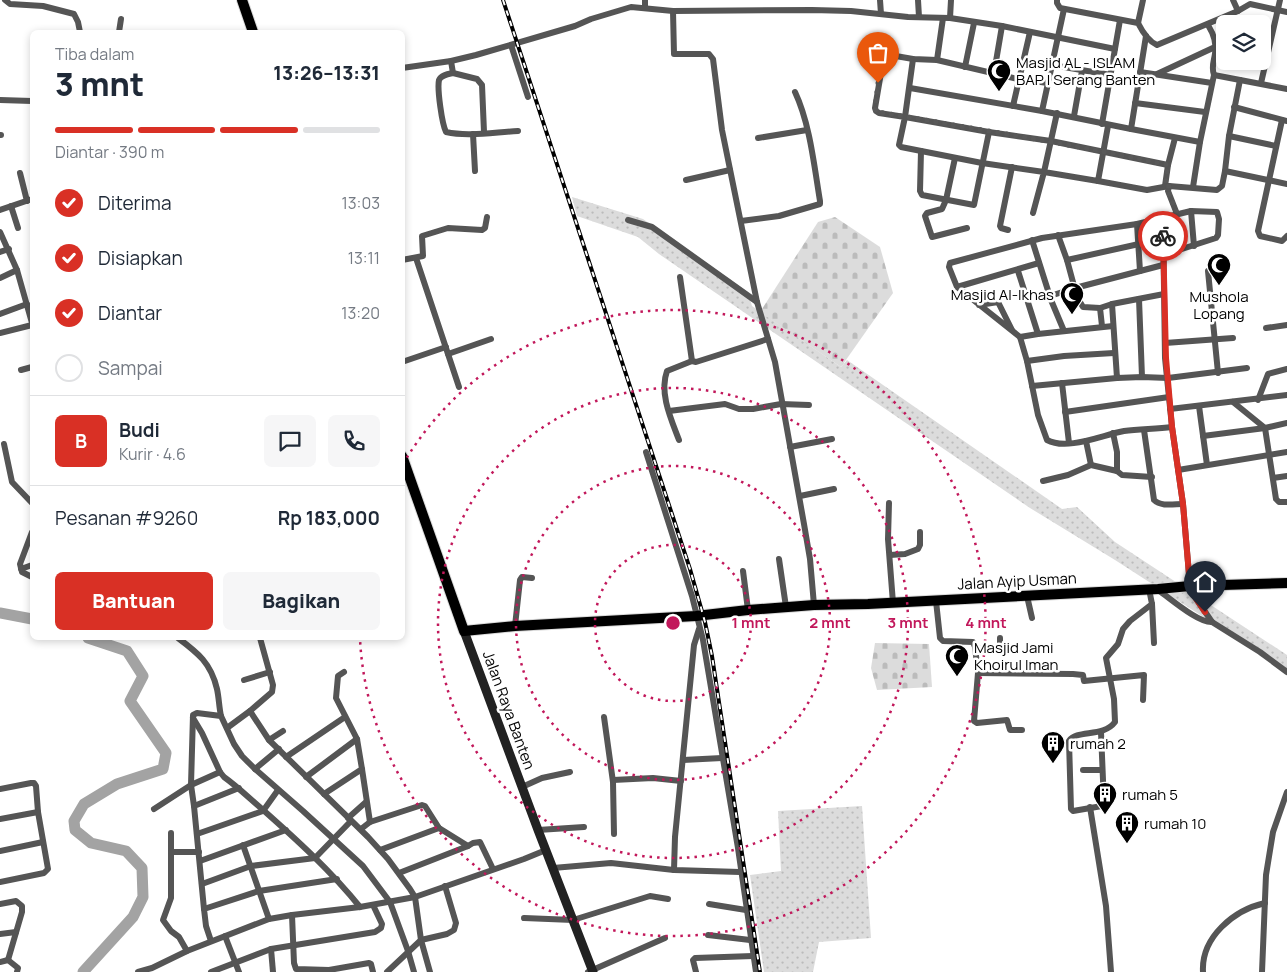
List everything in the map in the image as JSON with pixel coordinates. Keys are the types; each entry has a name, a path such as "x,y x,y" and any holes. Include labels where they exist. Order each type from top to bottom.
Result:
{"main road":[{"path":"242,0 252,30"},
{"name":"Jalan Raya Banten","path":"407,482 591,971"},
{"name":"Jalan Ayip Usman","path":"464,631 515,626 696,616 814,605 893,603 1190,586 1287,583"}],"street":[{"path":"5,0 10,4 43,6 74,14 80,30"},
{"path":"644,8 645,0"},
{"path":"880,0 881,14"},
{"path":"918,0 918,17"},
{"path":"937,60 951,0"},
{"path":"1057,0 1058,6 1064,9 1138,22"},
{"path":"1143,0 1138,22 1146,36 1154,44 1160,45 1238,11 1250,2 1287,12"},
{"path":"1233,0 1238,11"},
{"path":"1261,83 1280,0"},
{"path":"405,68 451,61 511,45 575,26 626,7 673,11 812,10 946,18 1002,26 1115,49"},
{"path":"1042,110 1064,9"},
{"path":"673,11 674,54 709,54 712,57 722,130 730,170 757,302 775,362 781,404 800,496 810,559 814,605"},
{"path":"119,30 121,19"},
{"path":"1098,181 1120,20"},
{"path":"965,67 974,23"},
{"path":"1193,187 1205,112 1214,75 1212,70 1215,47 1212,30 1208,24"},
{"path":"994,73 1002,26"},
{"path":"1013,106 1030,32"},
{"path":"1131,129 1146,36"},
{"path":"511,45 528,97"},
{"path":"1156,74 1215,47"},
{"path":"1048,83 1018,79 937,60 913,59 890,55 885,58 875,108 876,112 1051,141 1168,165"},
{"path":"913,59 900,147 982,163 1147,190 1167,186 1220,189 1240,80"},
{"path":"451,61 453,73"},
{"path":"1052,65 1111,75"},
{"path":"1074,116 1082,71"},
{"path":"1140,72 1212,83"},
{"path":"484,132 482,84 480,80 453,73 443,76 439,81 444,129 446,132 473,134 518,131"},
{"path":"1214,75 1287,89"},
{"path":"910,88 1042,110 1074,116 1105,125 1200,142"},
{"path":"741,221 779,216 820,204 816,174 803,112 795,92"},
{"path":"0,100 30,101"},
{"path":"1135,103 1205,112"},
{"path":"1234,108 1284,120 1276,146 1259,234 1260,236 1282,241 1287,236"},
{"path":"1033,212 1057,113"},
{"path":"758,138 807,130"},
{"path":"922,151 920,191 922,195 974,205 989,132"},
{"path":"473,134 475,171"},
{"path":"1229,136 1276,146"},
{"path":"1175,138 1168,165 1167,186 1177,214"},
{"path":"955,158 946,200 942,209 926,214 930,236 933,237 967,228"},
{"path":"1008,230 1000,226 1012,167"},
{"path":"686,180 730,170"},
{"path":"1225,170 1287,184"},
{"path":"0,210 30,200 20,174"},
{"path":"11,206 18,228"},
{"path":"1191,211 1194,246"},
{"path":"1113,326 1020,337 957,287 950,272 949,264 1032,240 1137,224 1191,211 1217,212 1219,219 1218,235 1216,238 1163,255"},
{"path":"405,260 423,256 422,236 448,228 482,230 485,228 487,217"},
{"path":"1163,218 1165,343 1170,409 1183,504 1190,586 1193,594 1212,622 1260,652 1287,672"},
{"path":"628,220 652,227 757,302"},
{"path":"1137,224 1140,270"},
{"path":"0,232 17,270 30,314"},
{"path":"1058,235 1080,306 1083,308 1100,308 1164,294"},
{"path":"1032,240 1050,296 1064,331"},
{"path":"1067,260 1139,244"},
{"path":"0,252 9,249"},
{"path":"416,258 459,387"},
{"path":"957,287 1039,264"},
{"path":"1050,296 1140,270 1163,266"},
{"path":"0,278 17,270"},
{"path":"1018,271 1038,334"},
{"path":"1208,271 1218,373"},
{"path":"680,277 692,362"},
{"path":"1139,299 1142,377"},
{"path":"979,305 998,302 1013,333"},
{"path":"0,314 27,304"},
{"path":"1112,304 1117,378"},
{"path":"1100,308 1102,326"},
{"path":"0,333 30,322"},
{"path":"1266,328 1287,326"},
{"path":"1020,337 1038,415 1047,440 1054,444 1069,443 1113,434 1172,427"},
{"path":"1165,343 1233,338"},
{"path":"448,354 491,339"},
{"path":"679,440 664,389 667,371 768,339"},
{"path":"405,361 446,347"},
{"path":"1027,361 1064,356 1114,353"},
{"path":"20,370 30,368"},
{"path":"1032,386 1117,378 1168,378 1247,368"},
{"path":"1258,400 1268,374 1287,369"},
{"path":"1062,383 1069,443"},
{"path":"1170,409 1258,400 1287,395"},
{"path":"1065,412 1169,397"},
{"path":"1233,402 1265,428 1268,456 1277,501 1287,502"},
{"path":"669,411 718,404 725,404 739,409 753,409 781,404 809,405"},
{"path":"1199,406 1207,464"},
{"path":"1203,436 1265,428 1287,423"},
{"path":"1144,430 1154,500 1156,502 1183,504"},
{"path":"1113,434 1117,452 1118,471"},
{"path":"790,447 832,439"},
{"path":"1086,441 1091,466"},
{"path":"4,444 12,482 30,501"},
{"path":"646,452 692,596 702,640 756,972"},
{"path":"1178,470 1287,452"},
{"path":"1043,481 1068,475 1091,466 1118,471 1122,475 1152,478"},
{"path":"1273,478 1287,476"},
{"path":"800,496 834,489"},
{"path":"889,503 893,603"},
{"path":"890,555 905,554 918,550 920,548 920,532"},
{"path":"30,540 22,554 20,564 25,575 30,576"},
{"path":"779,559 786,607"},
{"path":"21,569 30,566"},
{"path":"743,571 748,610"},
{"path":"515,626 520,580 522,577 532,578"},
{"path":"1154,643 1153,589 1204,621 1212,622"},
{"path":"1027,596 1032,618"},
{"path":"936,601 940,638 943,641 973,642 976,649 978,673 974,721 977,723 1006,720 1010,730 1022,730"},
{"path":"1101,732 1104,804 1102,806 1073,811 1069,741 1074,736 1101,732 1112,726 1115,722 1114,700 1106,658 1118,644 1123,629 1152,604"},
{"path":"674,870 674,837 694,645 699,629"},
{"path":"976,649 997,648 999,647 1000,638"},
{"path":"180,640 205,660 211,671 218,692 221,716 234,744 242,756 363,866 390,902 414,972"},
{"path":"227,728 272,692 273,685 261,640"},
{"path":"244,680 270,672"},
{"path":"344,672 338,676 335,696 357,739 370,822"},
{"path":"978,673 1083,675 1084,681 1144,675 1143,700"},
{"path":"250,711 269,740 361,829 399,873 415,897 421,940 430,972"},
{"path":"211,941 206,926 191,785 193,718 194,714 197,713 221,716"},
{"path":"286,757 346,716"},
{"path":"604,717 613,780 614,834"},
{"path":"193,718 220,772 324,865 360,907"},
{"path":"269,740 283,731"},
{"path":"306,777 357,739"},
{"path":"255,769 279,749"},
{"path":"683,760 722,758"},
{"path":"324,794 362,769"},
{"path":"1083,770 1102,770"},
{"path":"154,810 191,785 220,772"},
{"path":"522,787 542,778 570,772"},
{"path":"613,780 654,778 680,781"},
{"path":"0,789 34,783 36,786 38,812 48,869 46,872 0,882"},
{"path":"194,806 239,788"},
{"path":"197,834 264,811 278,790"},
{"path":"1262,972 1266,875 1271,841 1287,792"},
{"path":"202,884 251,866 314,858 334,839 366,802"},
{"path":"361,829 370,822 422,804 439,828 468,846"},
{"path":"1090,808 1106,906 1111,972"},
{"path":"0,819 38,812"},
{"path":"538,830 584,827"},
{"path":"380,850 439,828"},
{"path":"200,861 286,830"},
{"path":"171,833 170,898 163,920 179,937 187,951"},
{"path":"0,851 43,842"},
{"path":"399,873 473,843 480,842 493,869"},
{"path":"243,845 269,919"},
{"path":"138,972 153,970 187,951 269,919 360,907 415,897 546,850"},
{"path":"171,852 199,852"},
{"path":"553,868 611,863 674,870 740,872"},
{"path":"204,909 260,891 337,879"},
{"path":"387,972 421,940 446,934 454,930 456,923 445,886"},
{"path":"524,918 573,920 645,897 653,896 668,899"},
{"path":"0,904 16,901 22,906 22,912 8,960"},
{"path":"1203,972 1207,946 1216,932 1234,917 1254,905 1265,903"},
{"path":"709,904 746,910"},
{"path":"211,972 271,949 378,930 382,924 373,905"},
{"path":"292,915 294,963 296,969 329,971 369,963 372,966 373,972"},
{"path":"0,934 16,932"},
{"path":"708,935 750,940"},
{"path":"225,936 239,972"},
{"path":"591,971 665,938"},
{"path":"271,949 273,972"},
{"path":"696,972 693,960 695,958 753,956"},
{"path":"0,962 8,960 17,966 17,972"},
{"path":"394,964 396,972"}],"green space":[{"path":"572,197 643,219 748,292 752,306 841,367 847,360 1062,509 1077,507 1115,542 1287,655 1287,671 1115,560 1030,508 659,254 638,237 577,216"},
{"path":"835,217 880,247 893,293 841,367 760,312 818,222"},
{"path":"875,643 929,644 932,687 877,690 871,668"},
{"path":"862,806 871,938 819,942 813,972 764,972 750,875 781,871 778,811"}],"waterway":[{"path":"0,613 30,619"},
{"path":"83,972 133,917 143,897 142,868 126,851 91,843 75,830 74,821 84,804 117,784 163,769 166,753 130,701 143,676 127,651 94,640"}],"railway":[{"path":"503,0 690,569 705,622 712,656 760,972"}],"way so far":[{"path":"878,83 876,112 1051,141 1168,165 1165,186 1169,186 1168,191 1177,214 1163,218 1163,236"}],"place":[{"name":"Masjid AL - ISLAM BAP I Serang Banten","path":"999,92"},
{"name":"Mushola Lopang","path":"1219,286"},
{"name":"Masjid Al-Ikhas","path":"1072,315"},
{"name":"Masjid Jami Khoirul Iman","path":"957,677"},
{"name":"rumah 2","path":"1053,764"},
{"name":"rumah 5","path":"1105,815"},
{"name":"rumah 10","path":"1127,844"}],"route":[{"path":"1163,236 1166,358 1172,427 1183,504 1190,586 1205,612"}]}
